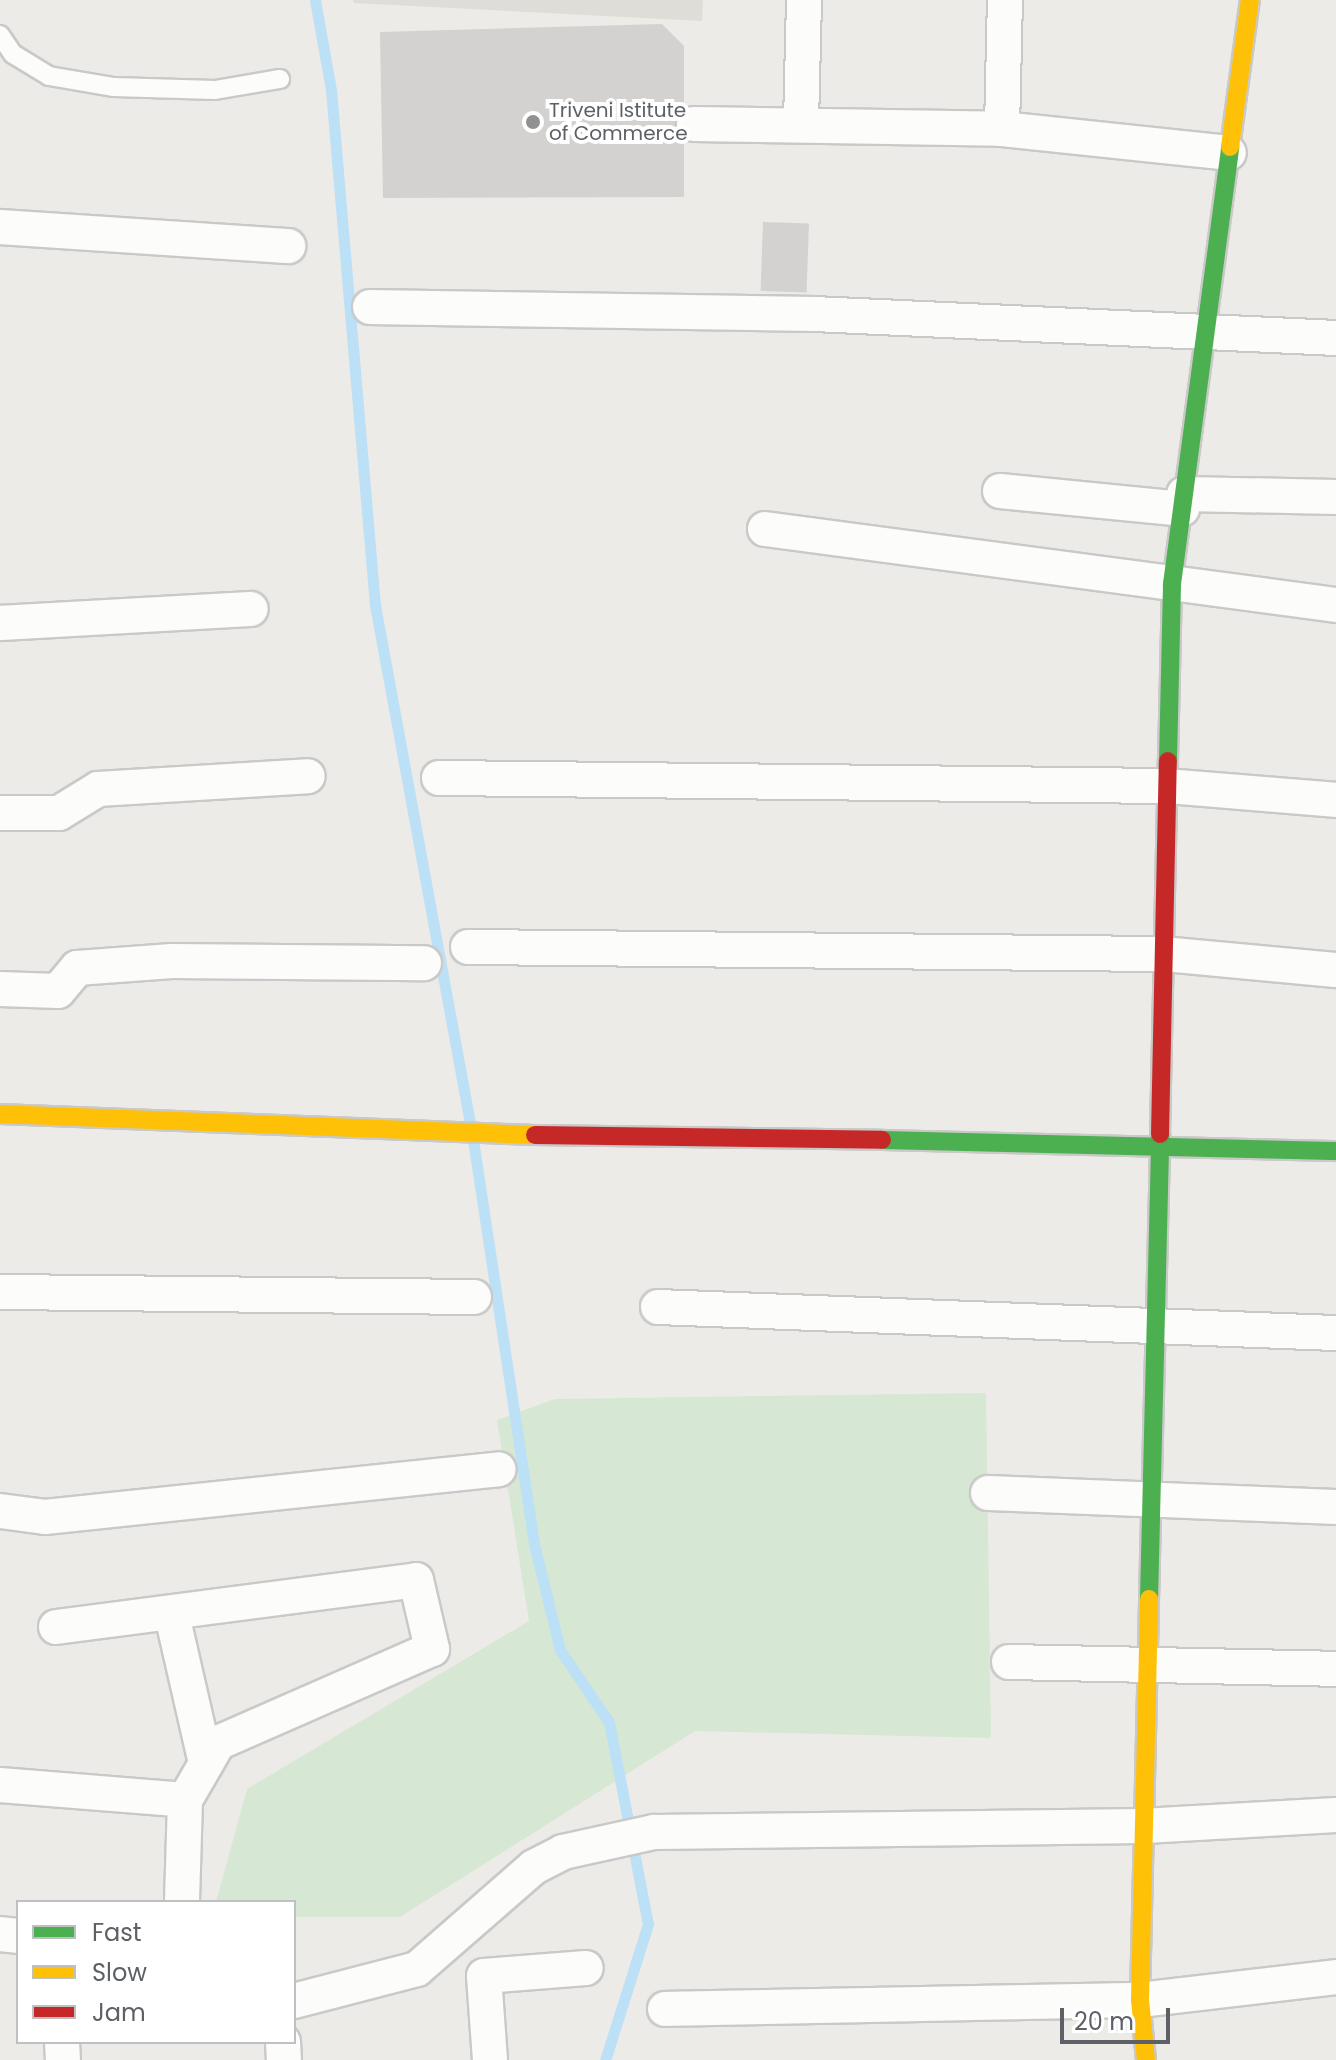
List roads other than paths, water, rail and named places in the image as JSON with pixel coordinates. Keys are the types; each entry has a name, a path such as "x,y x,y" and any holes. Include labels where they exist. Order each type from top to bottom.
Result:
{"street":[{"path":"801,123 804,0"},
{"path":"1002,129 1005,0"},
{"path":"1146,2060 1140,2000 1172,584 1250,0"},
{"path":"694,124 801,123 1002,129 1229,153"},
{"path":"0,227 288,246"},
{"path":"370,307 1205,330 1336,338"},
{"path":"1000,491 1183,501 1336,497"},
{"path":"765,529 1336,605"},
{"path":"0,623 251,609"},
{"path":"0,813 59,813 98,789 308,776"},
{"path":"439,778 1167,786 1336,800"},
{"path":"468,947 1163,954 1336,970"},
{"path":"0,989 58,991 77,968 172,961 424,963"},
{"path":"0,1114 643,1139 1159,1142 1336,1151"},
{"path":"0,1292 474,1297"},
{"path":"658,1307 1155,1321 1336,1333"},
{"path":"0,1511 45,1517 498,1469"},
{"path":"988,1493 1336,1507"},
{"path":"56,1627 172,1615 416,1580 432,1649 218,1743 185,1800 182,1900"},
{"path":"172,1615 206,1763"},
{"path":"1009,1662 1336,1669"},
{"path":"0,1785 185,1800"},
{"path":"296,2000 417,1969 534,1867 563,1852 654,1832 1144,1826 1336,1815"},
{"path":"490,2060 484,1976 586,1968"},
{"path":"665,2009 1140,2000 1336,1977"}],"lane":[{"path":"0,35 13,54 49,76 114,87 215,90 280,79"}],"waterway":[{"path":"315,0 331,90 375,605 470,1123"},
{"path":"473,1140 535,1548 560,1650 609,1722 648,1924 605,2060"}],"place":[{"name":"Triveni Istitute of Commerce","path":"533,122"}]}
